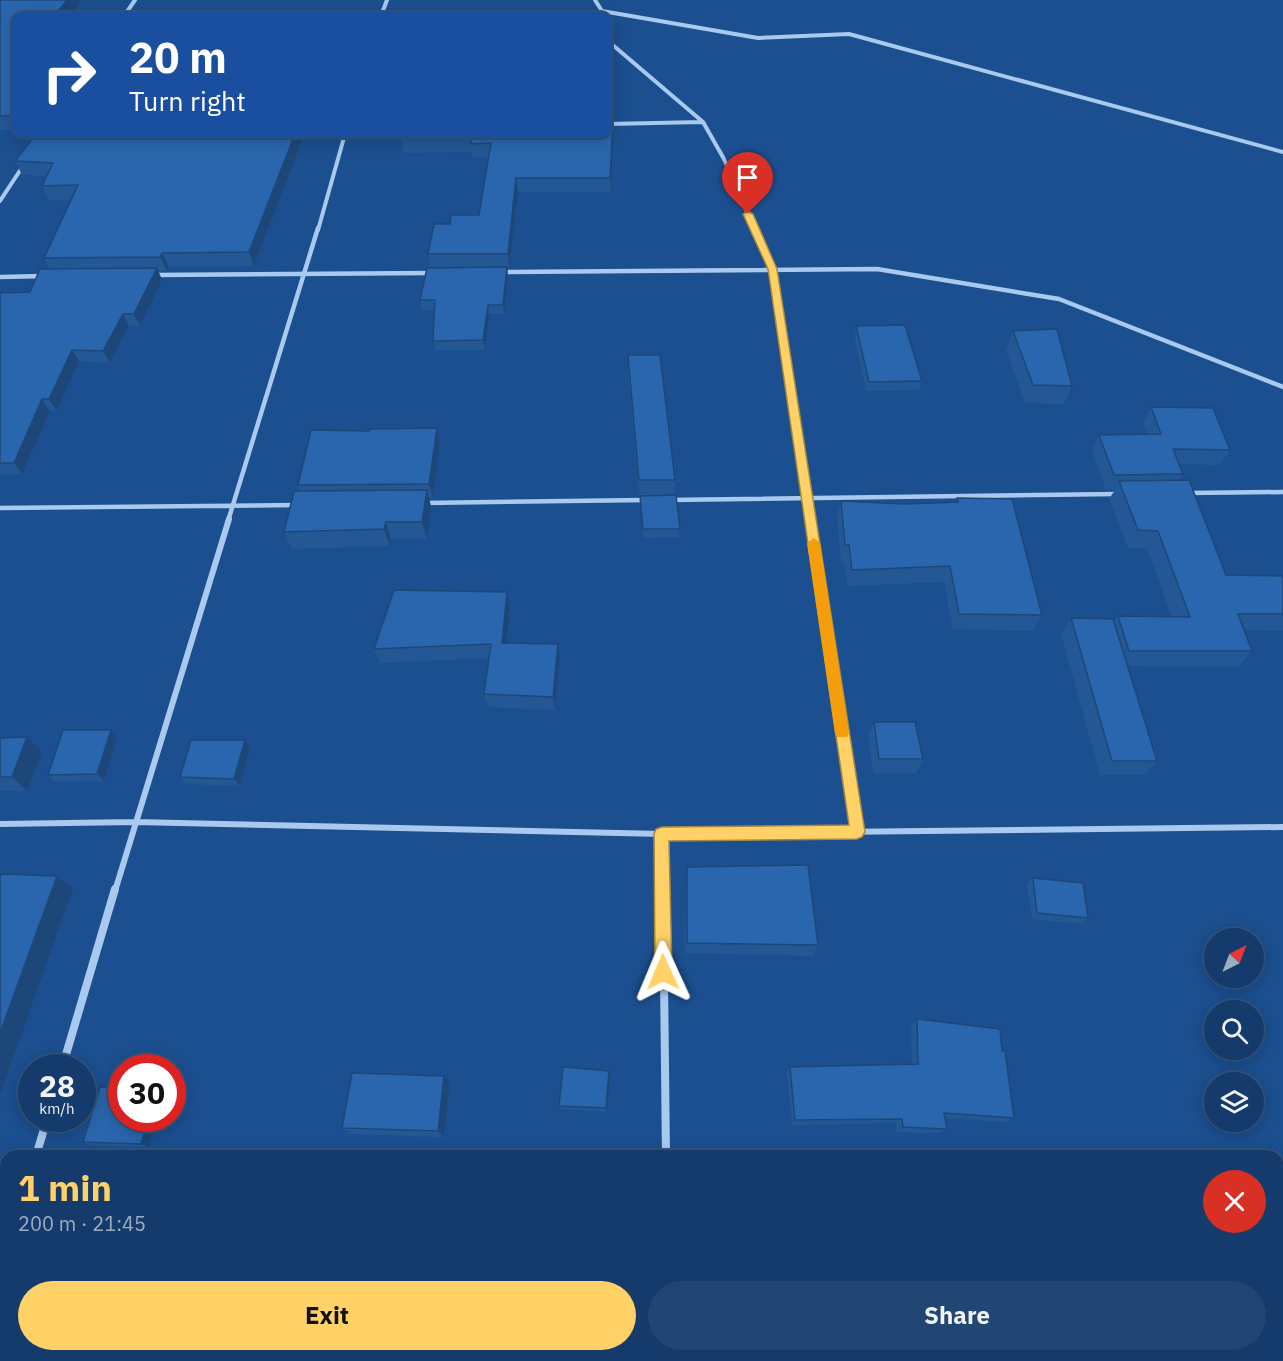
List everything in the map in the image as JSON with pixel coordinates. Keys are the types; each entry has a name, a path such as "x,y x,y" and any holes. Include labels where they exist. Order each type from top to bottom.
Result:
{"street":[{"path":"595,0 602,11 608,12"},
{"path":"612,13 758,38 849,34 1283,152"},
{"path":"612,44 703,122 724,159 772,269 857,832"},
{"path":"612,123 703,122"},
{"path":"66,1054 135,822 305,274 344,138"},
{"path":"0,201 26,162"},
{"path":"497,272 877,269 1059,299 1283,387"},
{"path":"153,275 437,273"},
{"path":"0,277 47,276"},
{"path":"1176,494 1283,492"},
{"path":"663,500 1128,494"},
{"path":"412,503 652,500"},
{"path":"0,508 304,504"},
{"path":"0,824 135,822 662,834 1283,827"},
{"path":"662,834 666,1150"},
{"path":"38,1150 43,1132"}],"building":[{"path":"0,0 67,0 57,12 12,12 12,116 0,116"},
{"path":"613,119 610,178 516,178 508,254 428,254 434,224 450,224 451,215 479,215 491,143 471,144 471,138 612,138"},
{"path":"33,138 293,138 249,252 162,253 160,257 44,258 78,185 42,186 53,163 15,161"},
{"path":"401,138 471,138 401,139"},
{"path":"507,267 503,305 488,305 483,340 433,341 435,300 420,300 427,268"},
{"path":"157,268 134,314 123,314 103,351 72,350 49,399 42,399 14,463 0,463 0,293 30,292 40,269"},
{"path":"905,325 922,381 869,382 856,326"},
{"path":"1057,329 1072,386 1033,385 1013,331"},
{"path":"628,355 660,355 675,480 639,480"},
{"path":"1151,407 1213,408 1230,450 1173,449 1183,474 1114,475 1099,435 1161,434"},
{"path":"437,428 429,484 298,485 311,430 369,431 370,429"},
{"path":"1189,480 1226,575 1283,576 1283,614 1238,614 1252,651 1129,651 1118,616 1190,617 1158,531 1138,530 1119,481"},
{"path":"427,490 422,522 386,522 384,529 284,532 294,491"},
{"path":"676,495 680,529 643,529 640,496"},
{"path":"957,498 1012,499 1042,615 959,614 950,566 852,570 849,545 845,545 841,501 905,504 958,502"},
{"path":"394,590 507,592 502,643 558,644 553,697 484,694 491,644 374,649"},
{"path":"1071,618 1113,619 1157,761 1112,761"},
{"path":"874,722 915,722 923,759 879,759"},
{"path":"63,730 111,730 97,774 48,775"},
{"path":"27,737 12,777 0,777 0,738"},
{"path":"191,740 245,740 234,779 180,777"},
{"path":"808,865 818,945 687,943 687,867"},
{"path":"1,874 57,876 0,1033 0,878"},
{"path":"1033,878 1083,883 1088,918 1037,913"},
{"path":"917,1019 1000,1029 1014,1118 944,1113 947,1129 903,1127 902,1119 795,1120 790,1067 918,1064"},
{"path":"563,1067 609,1071 606,1108 559,1106"},
{"path":"352,1073 444,1076 438,1131 342,1128"},
{"path":"100,1087 108,1087 108,1132 144,1132 141,1144 83,1142 86,1132 96,1132 96,1100"}],"slow traffic":[{"path":"814,543 842,733"}],"route":[{"path":"663,972 662,834 857,832 772,269 748,214"}]}
